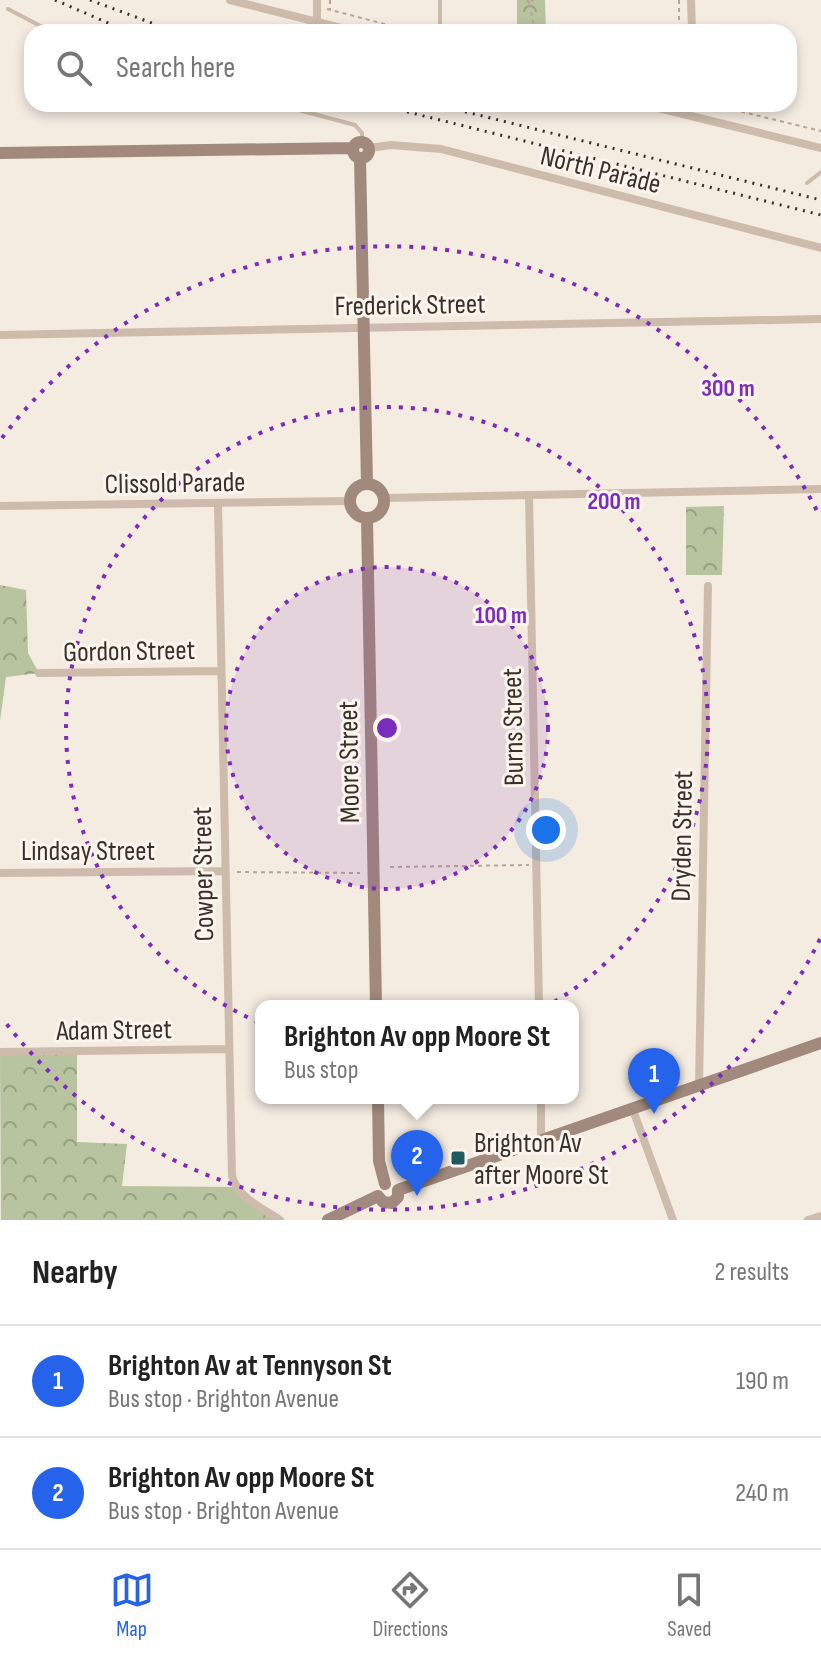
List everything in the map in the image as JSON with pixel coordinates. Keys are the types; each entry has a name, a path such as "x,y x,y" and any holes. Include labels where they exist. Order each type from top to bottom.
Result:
{"street":[{"path":"230,0 325,24"},
{"path":"691,0 692,24"},
{"path":"317,3 317,22"},
{"path":"676,112 821,148"},
{"name":"North Parade","path":"361,149 391,145 441,149 821,248"},
{"path":"0,153 361,149 367,483"},
{"name":"Frederick Street","path":"0,335 821,319"},
{"path":"367,483 379,488 385,498 378,514 367,518 354,511 350,501 354,489 367,483"},
{"path":"385,498 821,489"},
{"name":"Burns Street","path":"529,495 539,1000"},
{"name":"Clissold Parade","path":"0,506 350,501"},
{"name":"Cowper Street","path":"218,503 228,1049 235,1187 280,1220"},
{"name":"Moore Street","path":"367,518 376,1000"},
{"name":"Dryden Street","path":"699,1086 708,586"},
{"name":"Gordon Street","path":"39,673 220,671"},
{"name":"Lindsay Street","path":"0,873 224,871"},
{"path":"398,1190 821,1043"},
{"name":"Adam Street","path":"0,1052 228,1049"},
{"path":"328,1220 382,1190 393,1185 398,1190 398,1197 392,1203 383,1202 382,1190 379,1161 378,1104"},
{"path":"541,1104 541,1141"},
{"path":"633,1110 673,1220"},
{"path":"808,1220 821,1216"}],"lane":[{"path":"440,0 440,24"},
{"path":"8,9 37,24"},
{"path":"306,112 355,125 362,133 361,149"},
{"path":"807,183 821,172"}],"path":[{"path":"330,0 330,10"},
{"path":"527,0 534,24"},
{"path":"530,4 533,0"},
{"path":"679,0 679,24"},
{"path":"317,3 330,10 384,24"},
{"path":"743,112 821,131"},
{"path":"390,867 536,865"},
{"path":"224,871 360,873"}],"green space":[{"path":"517,0 545,0 546,24 517,24"},
{"path":"724,506 722,575 686,575 686,507"},
{"path":"0,585 26,590 28,653 39,673 6,677 0,721"},
{"path":"77,1051 77,1142 127,1144 122,1186 235,1187 280,1220 1,1220 0,1052"}],"railway":[{"path":"55,0 110,24"},
{"path":"90,0 154,24"},
{"path":"408,112 821,215"},
{"path":"466,112 821,200"}],"place":[{"name":"Brighton Av at Tennyson St","path":"654,1114"},
{"name":"Brighton Av after Moore St","path":"458,1158"},
{"name":"Brighton Av opp Moore St","path":"417,1196"}]}
